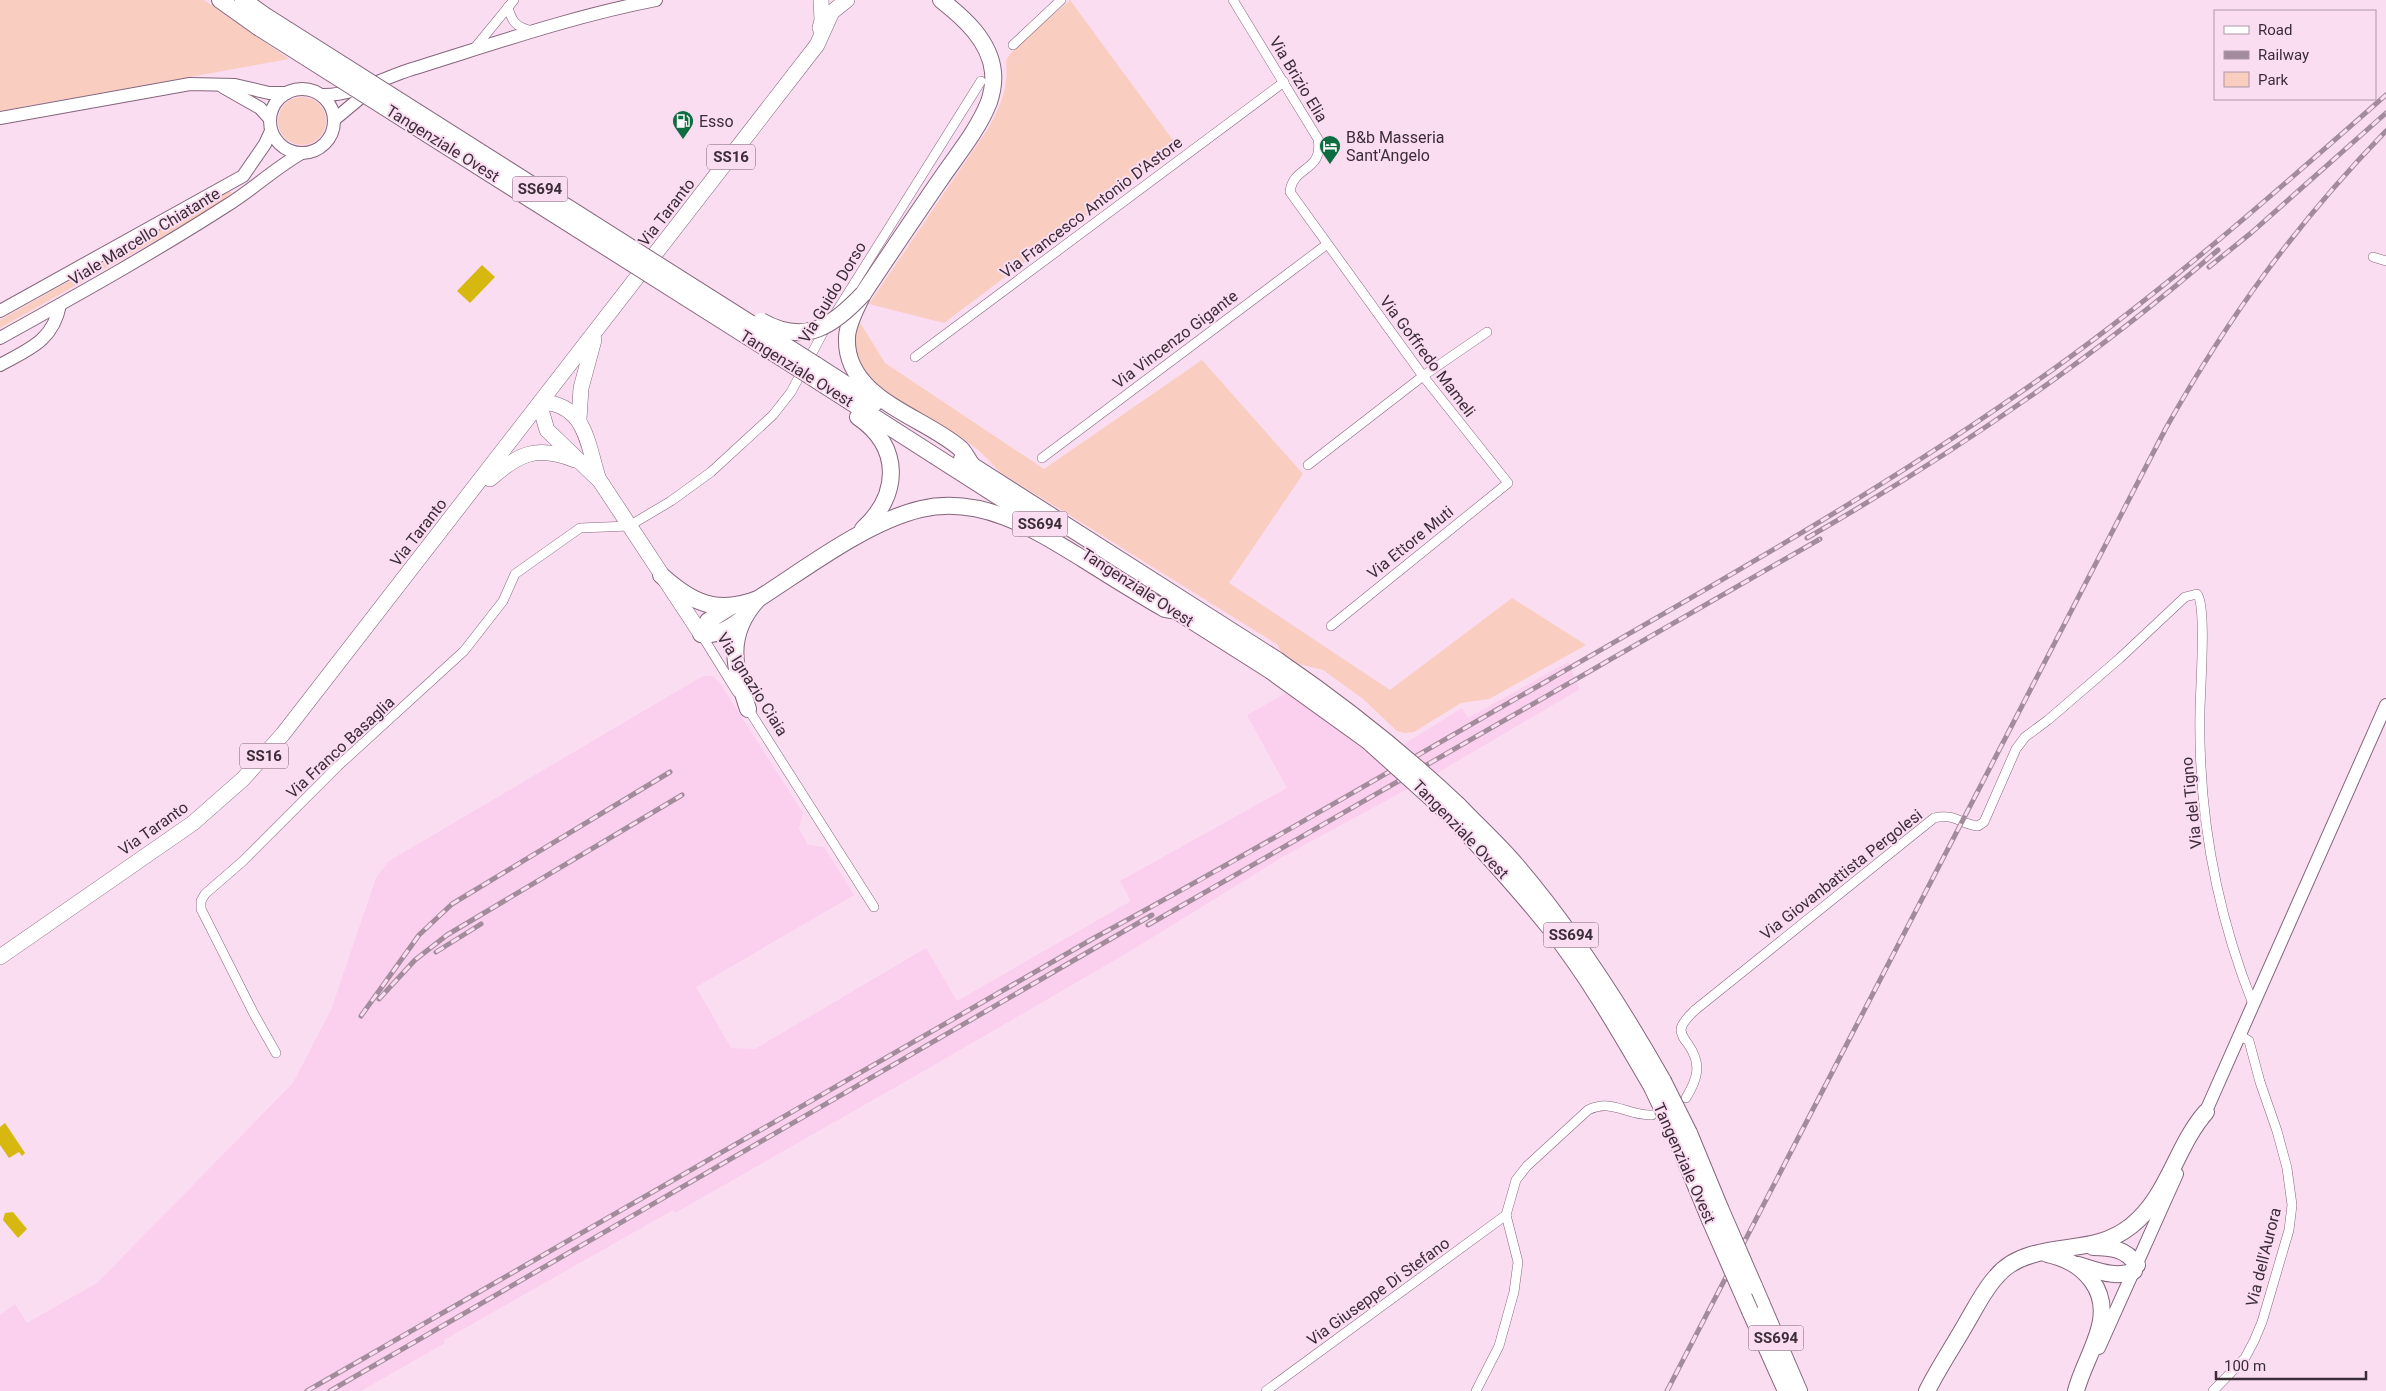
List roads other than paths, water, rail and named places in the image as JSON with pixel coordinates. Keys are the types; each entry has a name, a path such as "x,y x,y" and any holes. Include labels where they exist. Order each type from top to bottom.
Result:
{"highway":[{"name":"Tangenziale Ovest","path":"220,0 261,21 664,268 810,375 972,465 1274,666"},
{"name":"Tangenziale Ovest","path":"243,0 261,21 740,332 810,375 1176,611 1319,689 1380,735 1453,809 1515,864 1562,923 1624,1011 1683,1136 1715,1214 1799,1391"},
{"path":"940,0 971,28 982,42 990,56 994,73 992,91 985,110 971,135 863,294 851,320 847,336 848,350 859,376 877,396 961,450 972,465"},
{"path":"664,268 683,275 769,325 783,330 798,332 826,326 842,316 863,294"},
{"path":"810,375 877,433 883,442 890,464 889,489 884,505 876,516 848,542"},
{"path":"700,634 715,634 724,631 738,612 848,542 887,522 920,510 965,507 1007,517 1041,533 1164,609 1176,611"},
{"path":"661,575 691,599 738,612"},
{"path":"738,612 735,664 748,709"},
{"path":"1927,1389 1994,1278 2013,1262 2042,1252 2097,1244 2115,1236 2143,1215 2162,1189 2194,1125 2206,1112"},
{"name":"Tangenziale Ovest","path":"1715,1214 1755,1299 1759,1331 1786,1391"},
{"path":"2042,1252 2074,1264 2108,1273 2127,1274 2135,1268 2131,1257 2118,1249 2082,1247"},
{"path":"2074,1264 2082,1270 2096,1287 2102,1302 2102,1317 2099,1331 2076,1391"},
{"path":"1755,1299 1769,1310 1810,1391"},
{"path":"1759,1331 1759,1339 1779,1391"}],"main road":[{"name":"Via Taranto","path":"801,65 819,30 822,20 821,0"},
{"path":"835,0 843,0"},
{"name":"Via Taranto","path":"0,957 192,823 244,779 283,734 542,402 817,45 832,12 846,0"},
{"name":"Via Ignazio Ciaia","path":"599,327 586,365 581,388 579,419 600,481"},
{"path":"542,402 554,403 565,407 579,419"},
{"name":"Via Ignazio Ciaia","path":"542,402 542,413 547,430 600,481 700,634"},
{"name":"Via Ignazio Ciaia","path":"469,495 520,456 546,452 580,462"}],"street":[{"path":"0,118 190,84 235,85 269,93 305,89 322,95 348,92 387,77 532,32 621,7 656,0"},
{"path":"1013,45 1061,0"},
{"name":"Via Brizio Elia","path":"1232,0 1318,139 1320,150 1316,162 1291,182 1290,192 1326,245"},
{"path":"511,4 511,18 517,26 532,32"},
{"path":"473,50 511,4"},
{"path":"322,95 328,102 334,119 387,77"},
{"name":"Via Guido Dorso","path":"629,526 671,501 711,472 774,415 791,392 822,334 981,81"},
{"name":"Via Francesco Antonio D'Astore","path":"915,357 1284,82"},
{"path":"216,84 260,108 282,147 300,154"},
{"name":"Viale Marcello Chiatante","path":"0,311 242,176 266,144 276,104 287,92"},
{"name":"Viale Marcello Chiatante","path":"0,338 127,268 229,205 276,168 300,154 321,148 329,140 333,130 334,119"},
{"name":"Via Goffredo Mameli","path":"1326,245 1423,376 1508,483"},
{"name":"Via Vincenzo Gigante","path":"1042,458 1326,245"},
{"path":"2373,257 2386,261"},
{"path":"0,365 37,344 57,321 60,305"},
{"path":"1308,465 1423,376 1487,332"},
{"name":"Via Ettore Muti","path":"1330,626 1508,483"},
{"name":"Via Franco Basaglia","path":"276,1053 201,909 201,901 205,894 244,861 338,766 464,651 503,601 515,574 580,528 629,526"},
{"name":"Via del Tigno","path":"2197,594 2201,599 2202,618 2199,727 2203,804 2225,921 2240,971 2253,1004"},
{"name":"Via Giovanbattista Pergolesi","path":"1686,1098 1696,1082 1698,1071 1697,1061 1682,1036 1681,1029 1684,1022 1695,1010 1934,818 1945,816 1978,826 1984,822 2016,750 2025,737 2048,720 2120,658 2185,597 2197,594"},
{"name":"Via Ignazio Ciaia","path":"700,634 874,907"},
{"path":"2080,1391 2386,705"},
{"name":"Via dell'Aurora","path":"2213,1391 2245,1358 2258,1331 2289,1230 2292,1205 2287,1168 2277,1131 2260,1082 2249,1041 2240,1035"},
{"path":"1476,1391 1499,1346 1517,1274 1518,1262 1506,1215 1516,1180 1527,1166 1588,1110 1599,1105 1610,1105 1641,1115 1652,1115"},
{"name":"Via Giuseppe Di Stefano","path":"1266,1391 1506,1215"}],"railway":[{"path":"307,1391 1094,938 1321,811 1845,507 1961,433 2067,360 2207,250 2386,95"},
{"path":"2209,267 2251,233 2386,113"},
{"path":"1667,1391 2166,428 2214,347 2266,272 2293,236 2386,131"},
{"path":"1807,538 1967,439 2071,368 2170,291 2218,250"},
{"path":"1148,925 1820,539"},
{"path":"361,1016 419,935 452,904 670,772"},
{"path":"379,999 415,960 447,935 682,795"},
{"path":"330,1391 1152,915"},
{"path":"436,952 481,924"}],"place":[{"name":"Esso","path":"683,140"},
{"name":"B&b Masseria Sant'Angelo","path":"1330,165"}]}
